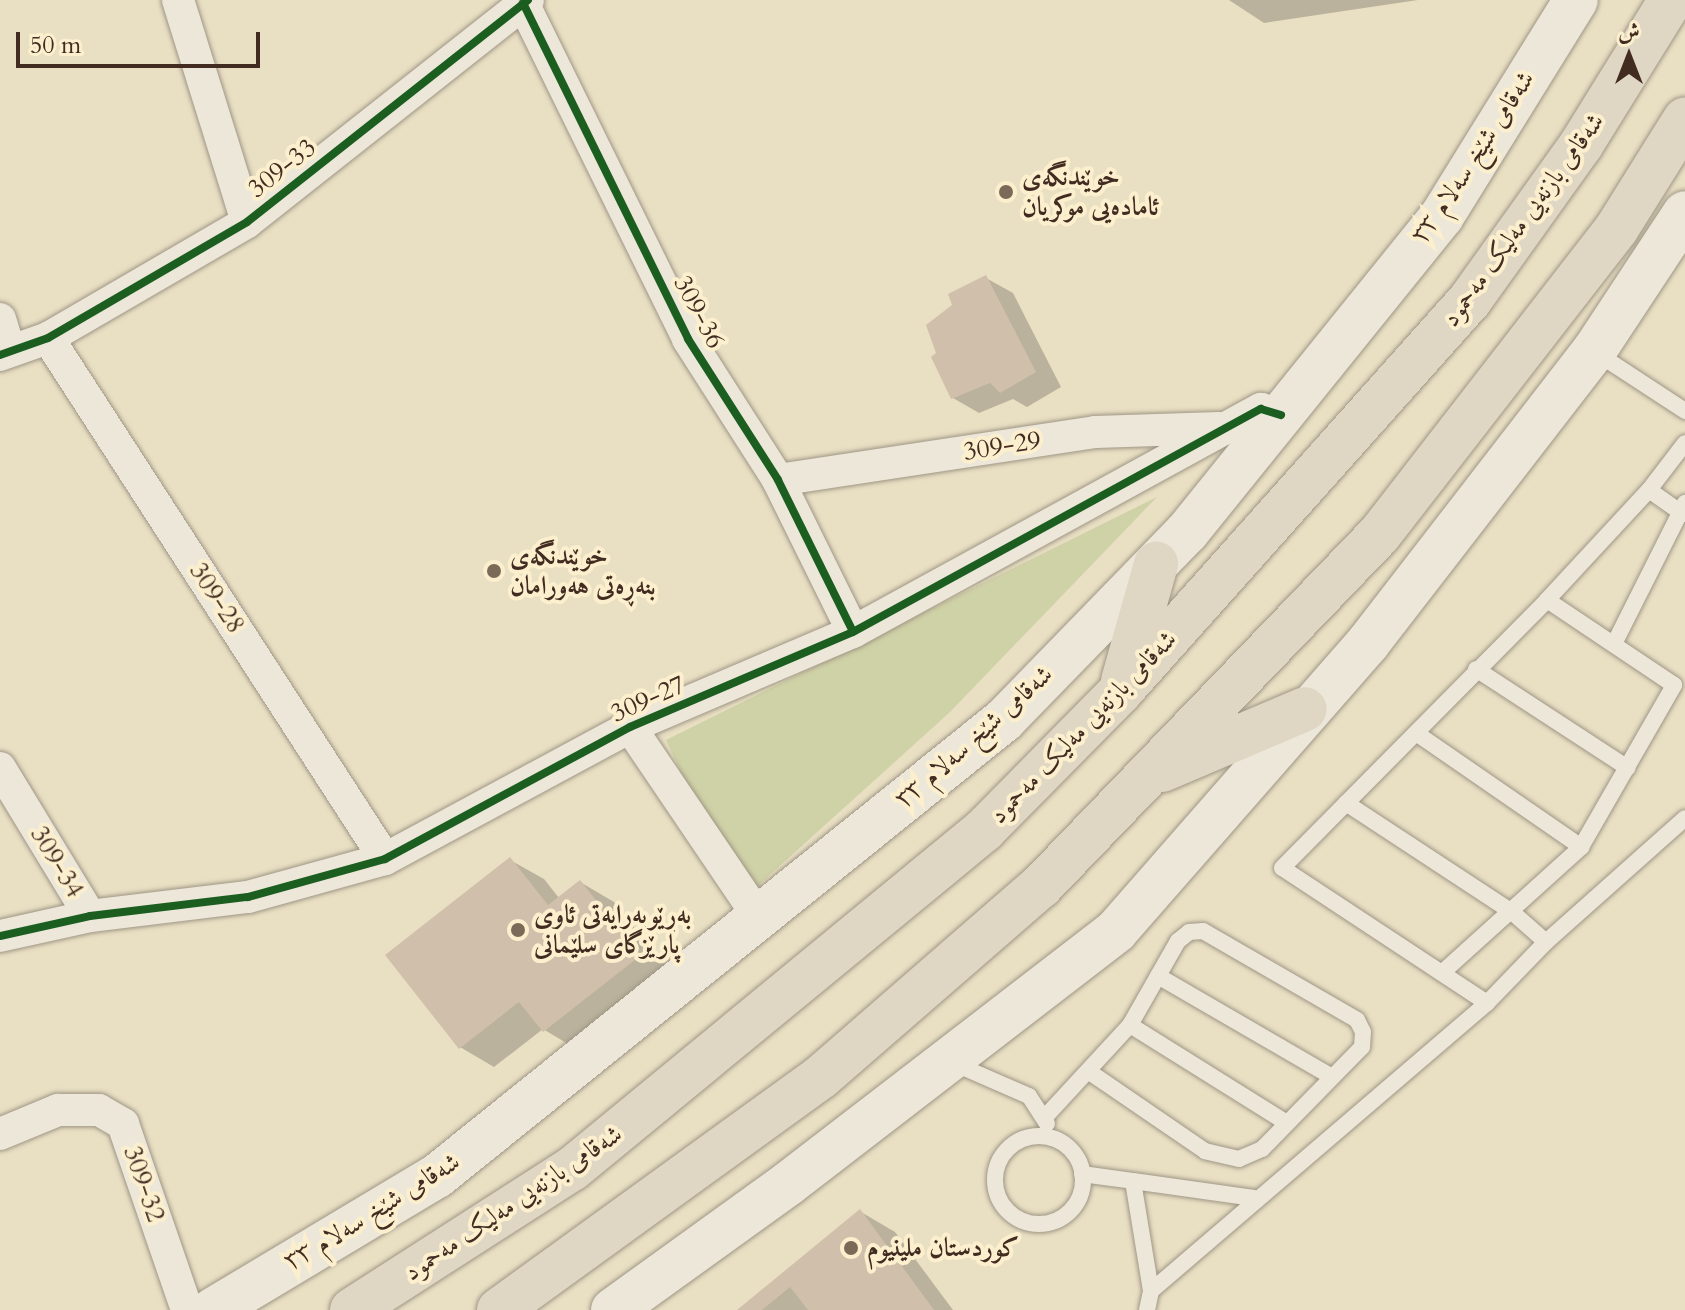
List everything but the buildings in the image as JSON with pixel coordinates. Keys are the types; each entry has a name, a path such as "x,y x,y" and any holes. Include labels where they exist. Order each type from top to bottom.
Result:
{"highway":[{"name":"شەقامی بازنەیی مەلیک مەحمود","path":"352,1310 572,1169 717,1055 984,830 1120,692 1470,300 1581,145 1671,0"},
{"path":"499,1310 821,1077 1041,886 1379,535 1607,241 1685,119"},
{"path":"1120,692 1156,564"},
{"path":"1145,778 1305,709"}],"main road":[{"name":"شەقامی شێخ سەلام ٣٣","path":"213,1310 437,1176 1004,720 1156,564 1442,216 1576,0"},
{"path":"613,1310 948,1061 1116,931 1305,709 1368,643 1594,351 1685,213"}],"street":[{"path":"178,0 247,222"},
{"name":"309-33","path":"3,340 48,338 247,222 525,1"},
{"name":"309-36","path":"525,1 688,339 778,480 853,632"},
{"name":"309-28","path":"48,338 385,859"},
{"name":"309-27","path":"0,936 90,916 248,897 385,859 630,727 853,632 1261,409 1281,415"},
{"name":"309-29","path":"778,480 1095,432 1227,428"},
{"path":"630,727 760,919"},
{"name":"309-34","path":"0,768 90,916"},
{"name":"309-32","path":"0,1134 58,1110 99,1110 123,1124 187,1310"}],"lane":[{"path":"1594,351 1685,411"},
{"path":"1487,1003 1444,971 1282,868 1547,600 1649,490 1685,443"},
{"path":"1614,644 1684,508 1649,490"},
{"path":"1444,971 1581,847 1674,685 1547,600"},
{"path":"1476,669 1628,768"},
{"path":"1416,733 1581,847"},
{"path":"1346,803 1512,912 1546,942"},
{"path":"1151,1291 1254,1198 1487,1003 1546,942 1685,818"},
{"path":"1046,1116 1091,1073 1130,1025 1178,941 1189,932 1203,931 1357,1020 1362,1047 1262,1149 1239,1159 1205,1151 1091,1073"},
{"path":"1158,976 1332,1077"},
{"path":"1130,1025 1287,1123"},
{"path":"948,1061 1006,1083 1029,1096 1046,1116 1049,1137"},
{"path":"1049,1137 1074,1152 1082,1174 1081,1195 1062,1218 1033,1225 1007,1211 995,1186 1000,1159 1021,1140 1049,1137"},
{"path":"1082,1174 1254,1198"},
{"path":"1133,1181 1151,1291 1147,1310"}],"green space":[{"path":"1157,497 950,712 741,901 666,740"}],"cycle path":[{"path":"0,355 48,338 247,222 528,0"},
{"path":"523,3 688,339 778,480 853,632"},
{"path":"0,936 90,916 248,897 385,859 630,727 853,632 1261,409 1281,415"}],"place":[{"name":"خوێندنگەی ئامادەیی موکریان","path":"1006,192"},
{"name":"خوێندنگەی بنەڕەتی هەورامان","path":"494,571"},
{"name":"بەڕێوبەرایەتی ئاوی پارێزگای سلێمانی","path":"518,930"},
{"name":"کوردستان ملینیوم","path":"851,1248"}]}
